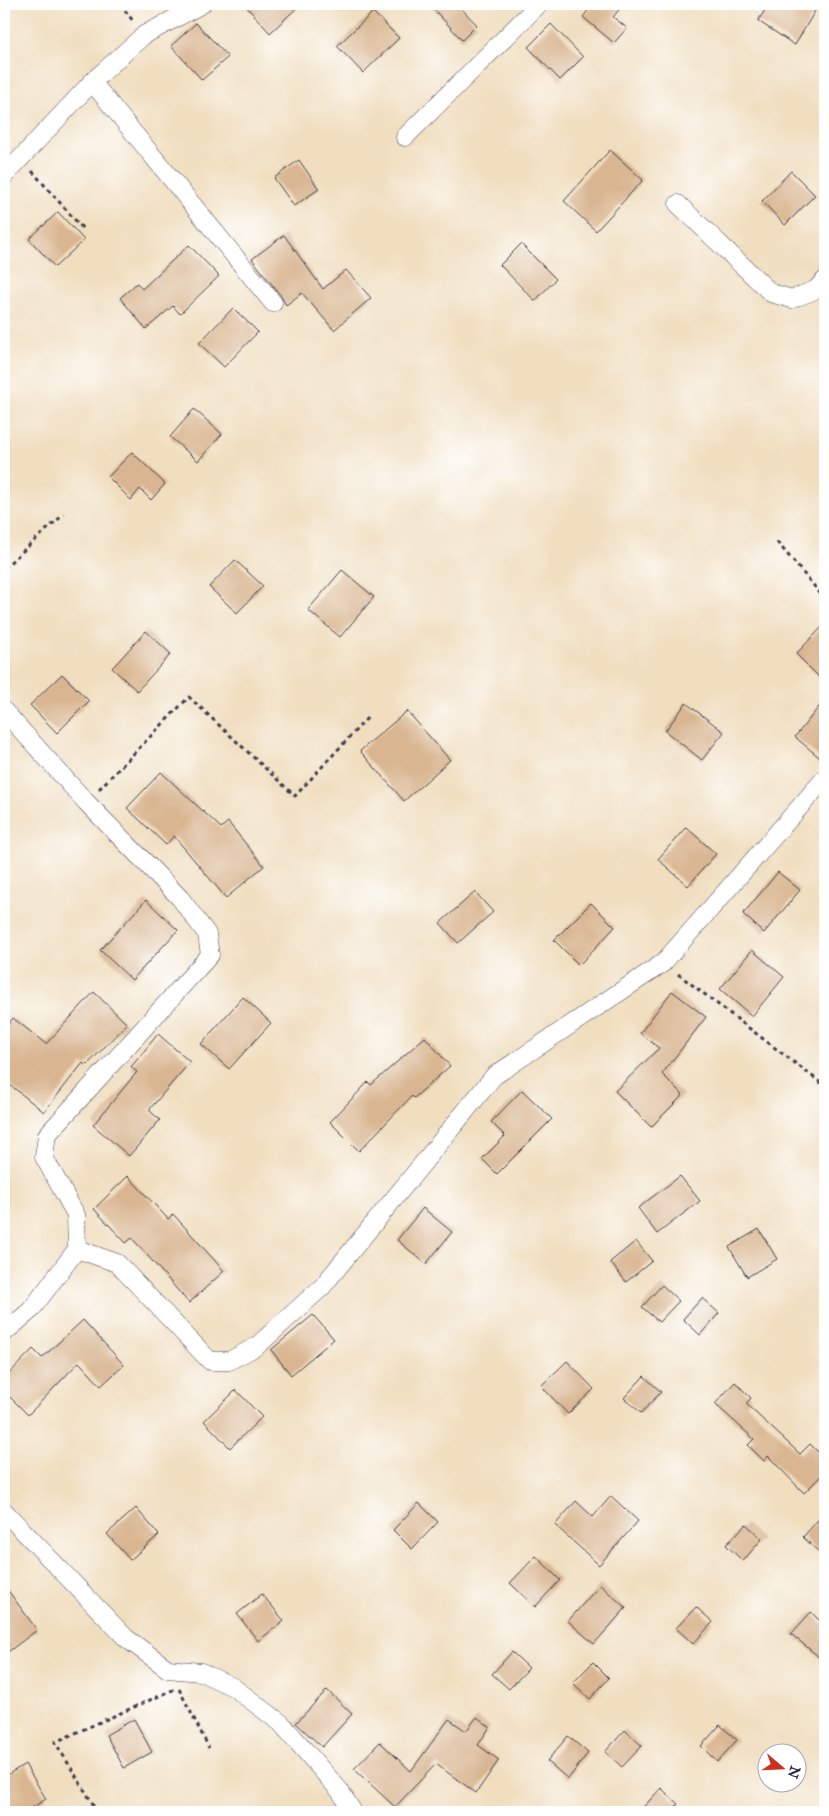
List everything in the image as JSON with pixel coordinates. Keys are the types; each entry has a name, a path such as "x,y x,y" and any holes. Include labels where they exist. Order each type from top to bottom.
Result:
{"street":[{"path":"4,176 92,82 144,35 202,4"},
{"path":"405,137 539,4"},
{"path":"92,82 273,303"},
{"path":"678,204 771,293 792,299 815,290 825,280"},
{"path":"4,711 86,802 180,898 207,934 210,955 47,1135 44,1157 76,1215 76,1249 31,1310 4,1333"},
{"path":"76,1249 117,1262 210,1361 229,1361 257,1346 322,1287 494,1076 663,963 825,778"},
{"path":"4,1511 126,1638 168,1669 201,1672 233,1687 281,1723 340,1791 353,1812"}],"path":[{"path":"20,157 83,229"},
{"path":"4,568 64,514"},
{"path":"777,542 825,599"},
{"path":"86,802 189,697 295,796 368,717"},
{"path":"663,963 825,1086"},
{"path":"168,1669 209,1748"},
{"path":"98,1812 55,1742 178,1688"}],"building":[{"path":"244,4 301,4 270,33"},
{"path":"429,4 457,4 477,25 462,40"},
{"path":"593,4 624,4 613,17 627,28 614,43 583,17"},
{"path":"769,4 819,4 795,45 758,21"},
{"path":"373,12 399,38 363,73 337,46"},
{"path":"196,23 228,57 202,80 171,46"},
{"path":"551,24 583,57 560,80 528,47"},
{"path":"610,150 643,180 596,231 564,201"},
{"path":"299,160 319,189 294,206 274,178"},
{"path":"791,171 815,195 785,225 762,201"},
{"path":"58,212 84,240 55,267 29,239"},
{"path":"284,235 323,289 346,270 371,298 334,330 302,293 286,305 252,259"},
{"path":"521,244 556,279 535,301 500,265"},
{"path":"189,245 219,276 180,314 173,306 146,329 120,298 137,283 142,289"},
{"path":"233,308 258,332 224,367 199,343"},
{"path":"194,409 222,434 198,461 170,437"},
{"path":"132,452 165,484 151,500 140,489 131,500 108,477"},
{"path":"235,560 263,586 237,613 209,587"},
{"path":"342,570 374,597 340,637 308,610"},
{"path":"825,624 825,683 796,654"},
{"path":"146,631 171,654 137,691 112,668"},
{"path":"62,674 89,701 57,733 30,705"},
{"path":"825,699 825,762 795,737"},
{"path":"686,703 724,732 702,760 665,731"},
{"path":"407,711 450,760 404,801 360,751"},
{"path":"161,772 221,828 228,822 264,866 226,898 174,836 166,845 127,808"},
{"path":"686,827 716,854 688,886 658,859"},
{"path":"778,872 800,890 764,933 743,914"},
{"path":"475,892 493,912 458,943 440,923"},
{"path":"146,900 178,930 132,980 100,950"},
{"path":"591,903 615,927 579,965 554,940"},
{"path":"752,950 784,977 752,1016 720,989"},
{"path":"672,991 706,1017 662,1074 683,1095 651,1127 615,1091 659,1048 640,1033"},
{"path":"94,992 127,1024 86,1066 83,1063 44,1112 4,1080 4,1030 13,1018 46,1044"},
{"path":"243,997 271,1023 229,1069 201,1044"},
{"path":"158,1034 190,1062 149,1110 160,1120 129,1156 93,1125 137,1072 131,1067"},
{"path":"425,1037 450,1066 414,1098 412,1096 359,1151 330,1122 368,1082 371,1085"},
{"path":"522,1090 552,1119 497,1174 482,1159 505,1136 491,1122"},
{"path":"128,1176 168,1219 173,1214 224,1271 189,1303 132,1238 126,1243 94,1209"},
{"path":"680,1176 700,1201 657,1234 638,1208"},
{"path":"423,1208 452,1232 426,1264 397,1240"},
{"path":"759,1229 777,1259 747,1277 729,1247"},
{"path":"636,1241 652,1261 626,1282 610,1262"},
{"path":"662,1285 679,1301 659,1322 642,1307"},
{"path":"702,1298 719,1313 700,1335 683,1319"},
{"path":"313,1315 334,1339 291,1375 271,1350"},
{"path":"83,1320 124,1365 101,1386 79,1362 28,1415 4,1391 4,1379 33,1349 42,1358"},
{"path":"567,1361 594,1389 568,1414 541,1386"},
{"path":"644,1376 661,1392 641,1413 624,1398"},
{"path":"735,1382 751,1398 746,1404 800,1454 810,1444 825,1459 825,1472 804,1493 768,1456 764,1461 748,1445 754,1439 715,1404"},
{"path":"236,1390 262,1417 230,1448 204,1421"},
{"path":"611,1496 638,1521 599,1565 555,1525 576,1501 593,1517"},
{"path":"419,1503 438,1522 412,1549 393,1530"},
{"path":"136,1508 159,1535 130,1560 107,1534"},
{"path":"825,1512 825,1558 803,1537"},
{"path":"746,1524 762,1539 743,1561 726,1545"},
{"path":"536,1556 560,1580 535,1607 510,1583"},
{"path":"4,1585 37,1630 4,1655"},
{"path":"600,1585 626,1608 594,1644 568,1621"},
{"path":"262,1594 284,1621 258,1641 237,1614"},
{"path":"696,1607 713,1622 693,1644 676,1628"},
{"path":"811,1612 825,1626 825,1662 791,1634"},
{"path":"512,1652 529,1668 509,1689 492,1674"},
{"path":"593,1662 609,1678 590,1699 573,1683"},
{"path":"327,1690 352,1714 322,1747 296,1723"},
{"path":"477,1717 490,1727 478,1745 499,1760 476,1793 436,1764 395,1807 354,1769 380,1742 411,1771 449,1719 466,1731"},
{"path":"134,1719 152,1752 124,1768 106,1735"},
{"path":"720,1725 737,1740 717,1762 701,1746"},
{"path":"625,1730 642,1746 622,1767 605,1752"},
{"path":"568,1736 588,1753 568,1779 547,1761"},
{"path":"25,1764 46,1799 25,1812 4,1812 4,1777"},
{"path":"661,1788 678,1804 670,1812 639,1812"}]}
